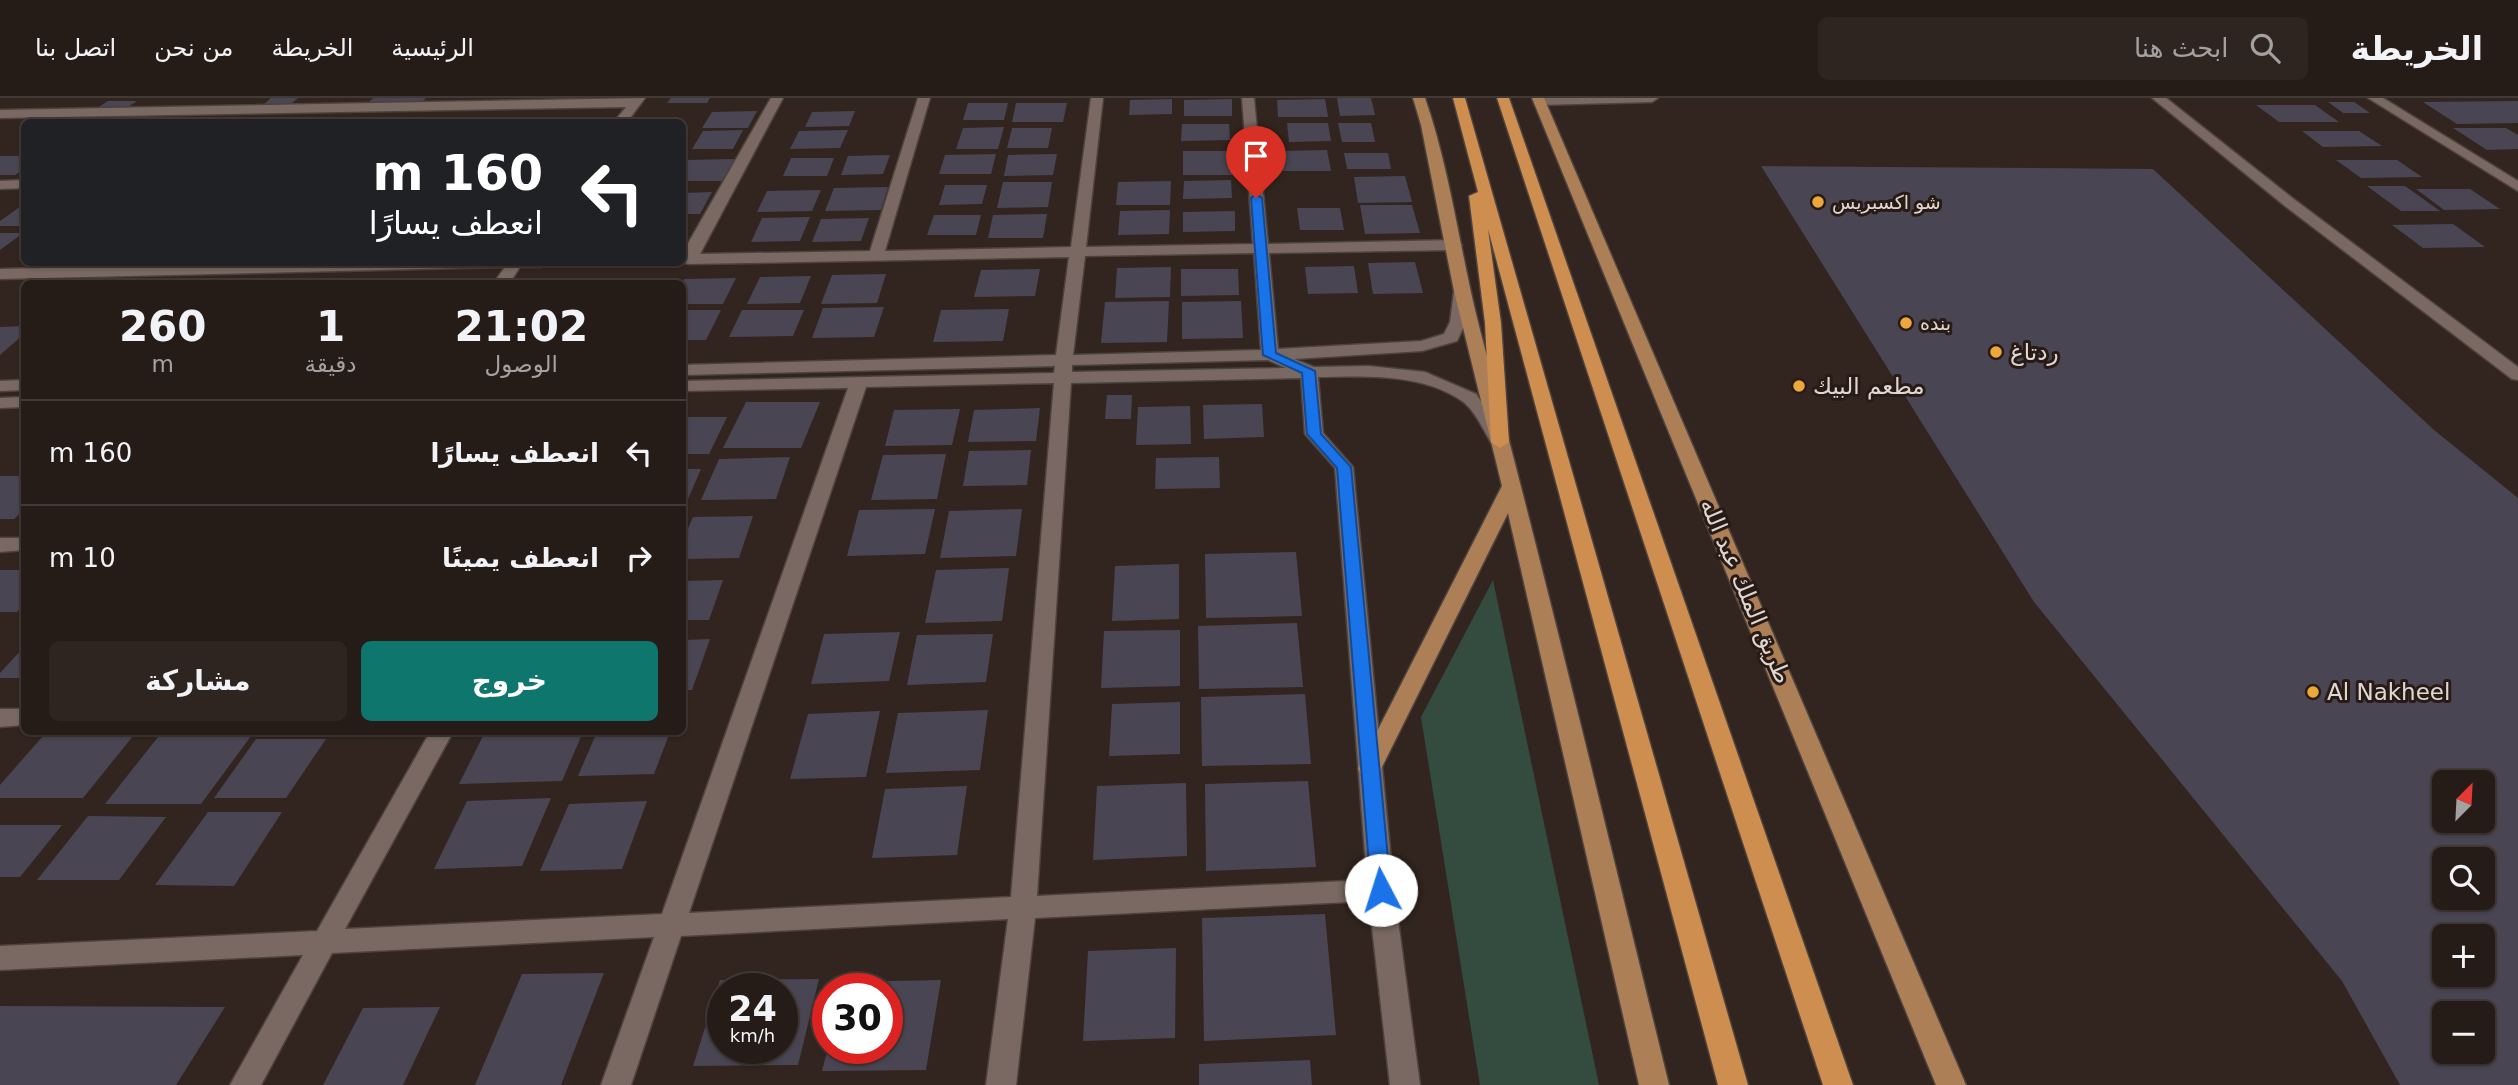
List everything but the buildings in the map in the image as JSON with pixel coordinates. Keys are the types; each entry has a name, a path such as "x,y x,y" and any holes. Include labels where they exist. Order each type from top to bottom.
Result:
{"highway":[{"path":"1503,98 1838,1085"},
{"path":"1462,106 1493,323 1500,442"},
{"path":"1462,106 1733,1085"}],"main road":[{"path":"1419,98 1428,125 1462,291 1512,486 1654,1085"},
{"name":"طريق الملك عبد الله","path":"1538,100 1951,1085"},
{"path":"1370,769 1512,486"}],"street":[{"path":"687,259 778,98"},
{"path":"876,256 924,98"},
{"path":"1001,1085 1023,909 1063,369 1097,98"},
{"path":"1248,98 1270,355"},
{"path":"1538,100 1652,98"},
{"path":"2158,98 2290,203 2518,375"},
{"path":"2375,98 2518,187"},
{"path":"0,114 637,100"},
{"path":"623,119 637,100"},
{"path":"302,119 314,108"},
{"path":"0,185 21,184"},
{"path":"687,259 1454,245"},
{"path":"0,274 137,267 232,266"},
{"path":"503,280 514,266"},
{"path":"686,386 859,382 1422,346 1451,337 1458,322 1462,291"},
{"path":"1270,355 1309,371"},
{"path":"2500,362 2518,361"},
{"path":"686,370 1369,370 1419,376 1470,398 1500,442"},
{"path":"1309,371 1314,434 1344,467 1381,890 1405,1085"},
{"path":"616,1085 859,382"},
{"path":"0,386 21,385"},
{"path":"0,402 21,402"},
{"path":"0,545 21,544"},
{"path":"0,718 21,717"},
{"path":"245,1085 439,735"},
{"path":"0,958 1381,890"}],"green space":[{"path":"1493,580 1599,1085 1480,1085 1421,717"}],"place":[{"name":"شو اكسبريس","path":"1818,202"},
{"name":"بنده","path":"1906,323"},
{"name":"ردتاغ","path":"1996,352"},
{"name":"مطعم البيك","path":"1799,386"},
{"name":"Al Nakheel","path":"2313,692"}],"route":[{"path":"1256,198 1270,355 1309,371 1314,434 1344,467 1381,890"}]}
